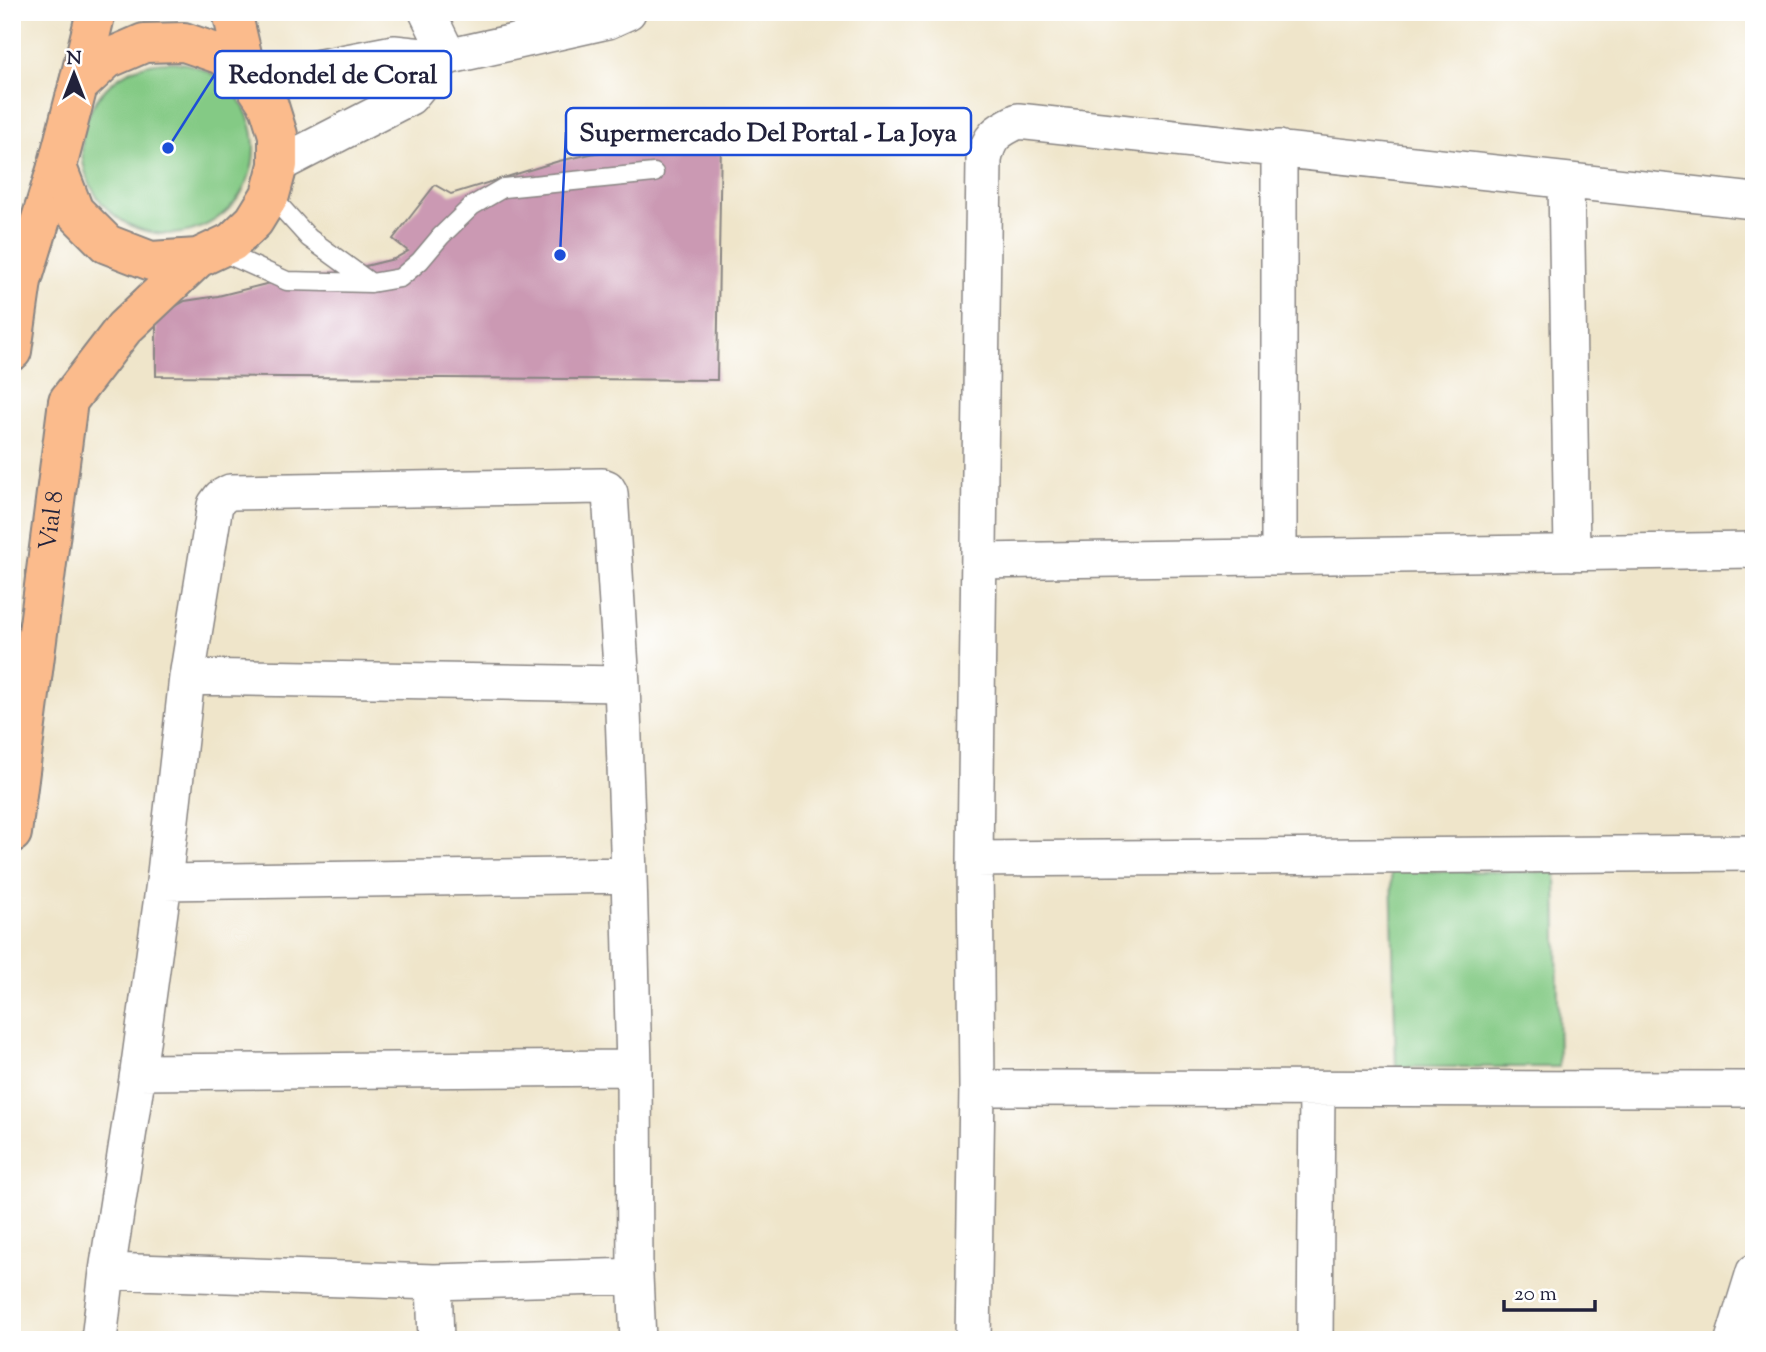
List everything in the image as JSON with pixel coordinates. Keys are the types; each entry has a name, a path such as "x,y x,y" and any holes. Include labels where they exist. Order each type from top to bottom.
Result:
{"main road":[{"path":"12,351 22,281 57,167 96,12"},
{"path":"57,167 74,211 107,244 151,261 207,254 232,242 254,221 274,180 278,135 269,106 250,76 232,12"},
{"path":"78,86 107,59 144,43 184,42 222,55 250,76"},
{"name":"Vial 8","path":"12,833 68,401 124,328 207,254"}],"street":[{"path":"427,12 445,57"},
{"path":"250,76 394,52 445,57 608,22 628,12"},
{"path":"274,180 410,97 445,57"},
{"path":"972,1340 977,1088 975,859 984,160 987,144 999,130 1018,121 1754,201"},
{"path":"1279,148 1279,557"},
{"path":"1566,181 1572,553"},
{"path":"99,1340 164,882 187,677 215,505 221,497 230,492 602,486 610,493 622,684 634,1068 638,1340"},
{"path":"979,562 1754,550"},
{"path":"187,677 622,684"},
{"path":"975,859 1754,853"},
{"path":"164,882 629,875"},
{"path":"138,1072 634,1068"},
{"path":"977,1088 1754,1089"},
{"path":"1315,1340 1317,1089"},
{"path":"107,1271 434,1282 635,1276"},
{"path":"1733,1340 1754,1272"},
{"path":"434,1282 436,1340"}],"lane":[{"path":"207,254 287,281 370,284 400,278 420,261 471,206 503,188 654,173"},
{"path":"274,180 309,238 370,284"}],"green space":[{"path":"168,62 201,68 229,87 248,115 254,148 248,181 229,209 201,228 168,234 135,228 107,209 88,181 82,148 88,115 107,87 135,68"},
{"path":"1391,871 1556,872 1559,1067 1396,1067"}],"building":[{"path":"721,137 717,380 156,376 156,323 171,309 185,301 337,273 394,259 408,251 393,239 435,185 451,194 559,161 663,138"}],"place":[{"name":"Redondel de Coral","path":"168,148"},
{"name":"Supermercado Del Portal - La Joya","path":"560,255"}]}
